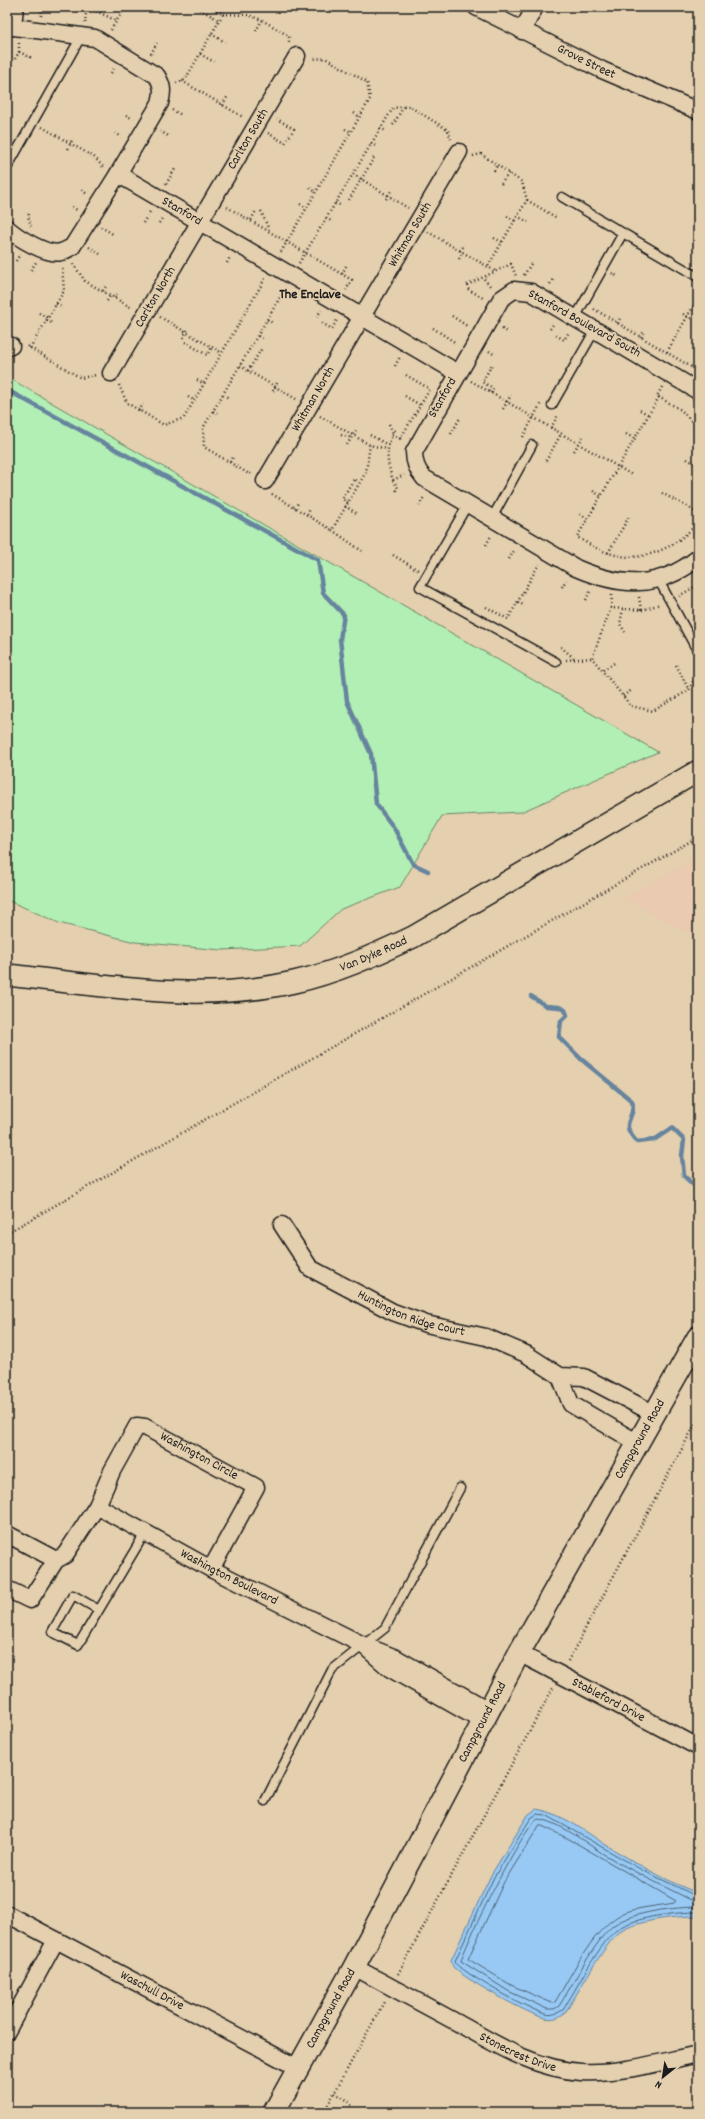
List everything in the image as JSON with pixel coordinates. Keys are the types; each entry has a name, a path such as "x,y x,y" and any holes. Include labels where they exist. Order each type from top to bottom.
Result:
{"street":[{"path":"7,228 26,241 46,251 60,253 72,247 113,173 160,103 163,92 162,83 157,76 95,38 83,26 13,31 15,7"},
{"name":"Grove Street","path":"476,7 602,70 698,110"},
{"path":"522,30 535,7"},
{"name":"Carlton South","path":"200,222 299,53"},
{"name":"Whitman South","path":"362,317 461,151"},
{"name":"Stanford","path":"113,173 462,375 417,443 414,452 414,461 418,471 424,478 576,568 600,578 617,582 639,582 658,579 680,570 698,558"},
{"name":"Carlton North","path":"110,376 200,222"},
{"name":"Stanford Boulevard South","path":"462,375 501,299 514,290 531,292 569,326 595,330 698,391"},
{"name":"Whitman North","path":"265,480 362,317"},
{"name":"Van Dyke Road","path":"7,975 90,986 166,992 235,991 294,982 371,957 413,937 698,771"},
{"name":"Huntington Ridge Court","path":"282,1225 310,1268 393,1312 426,1324 486,1337 526,1354 560,1376"},
{"name":"Campground Road","path":"274,2112 354,1967 487,1717 519,1652 698,1337"},
{"path":"638,1443 571,1404 560,1376 584,1377 655,1414"},
{"name":"Washington Circle","path":"97,1506 112,1471 138,1426 145,1427 256,1487 211,1569"},
{"path":"7,1589 30,1600 56,1560 65,1555 97,1506"},
{"name":"Washington Boulevard","path":"97,1506 211,1569 363,1646 389,1668 487,1717"},
{"path":"7,1534 56,1560"},
{"name":"Stableford Drive","path":"519,1652 558,1680 698,1747"},
{"name":"Waschull Drive","path":"7,1914 298,2068"},
{"path":"7,2031 56,1940"},
{"name":"Stonecrest Drive","path":"354,1967 503,2048 542,2065 561,2070 602,2072 624,2070 698,2054"}],"lane":[{"path":"7,168 83,26"},
{"path":"562,197 698,277"},
{"path":"569,326 623,234"},
{"path":"552,405 595,330"},
{"path":"492,518 532,445"},
{"path":"468,504 420,588 558,660"},
{"path":"658,579 698,652"},
{"path":"265,1800 332,1670 385,1628 460,1488"},
{"path":"99,1610 73,1595 52,1632 78,1646 145,1533"}],"path":[{"path":"41,19 42,7"},
{"path":"106,30 110,33 125,7"},
{"path":"196,7 220,20"},
{"path":"211,7 223,14 248,15 262,20 289,36 299,53 325,58 367,82 370,99 278,256"},
{"path":"96,11 117,21"},
{"path":"83,26 86,12"},
{"path":"172,79 174,85 185,80 223,14"},
{"path":"256,31 262,20"},
{"path":"13,31 19,52 15,59"},
{"path":"211,34 225,42"},
{"path":"151,57 150,56 157,43"},
{"path":"19,52 30,57 29,59"},
{"path":"200,54 214,62"},
{"path":"339,71 342,67"},
{"path":"181,81 246,119"},
{"path":"222,105 228,96"},
{"path":"213,106 216,101"},
{"path":"167,114 173,104"},
{"path":"393,125 404,106"},
{"path":"297,267 393,108 409,106 448,130 461,151 481,154 509,173 523,184 527,200 557,218"},
{"path":"225,112 227,108"},
{"path":"170,109 182,115"},
{"path":"354,113 360,117"},
{"path":"264,131 285,143 294,129 274,117"},
{"path":"430,124 432,120"},
{"path":"154,135 161,124"},
{"path":"42,126 94,157 113,173"},
{"path":"380,128 386,132"},
{"path":"158,129 170,137"},
{"path":"345,129 351,132"},
{"path":"68,148 73,138"},
{"path":"371,143 377,147"},
{"path":"349,200 375,156"},
{"path":"494,171 497,165"},
{"path":"159,183 164,186 175,169"},
{"path":"502,184 509,173"},
{"path":"353,174 387,198 414,210"},
{"path":"310,188 316,192"},
{"path":"387,198 392,189"},
{"path":"488,266 527,200"},
{"path":"335,203 342,206"},
{"path":"300,204 307,208"},
{"path":"143,223 154,206"},
{"path":"224,213 228,206 352,280 344,293 349,296"},
{"path":"251,220 256,211"},
{"path":"261,211 269,230"},
{"path":"27,227 33,230 28,216 29,214"},
{"path":"507,216 515,221"},
{"path":"517,216 528,222"},
{"path":"326,218 333,222"},
{"path":"100,227 113,234"},
{"path":"424,235 426,231 495,271"},
{"path":"494,238 502,242"},
{"path":"88,246 100,254"},
{"path":"459,259 463,247"},
{"path":"72,262 85,281 133,309"},
{"path":"30,348 64,291 62,264"},
{"path":"342,274 347,264"},
{"path":"467,285 483,279 495,271 511,264 519,281"},
{"path":"524,275 531,264"},
{"path":"14,345 30,348 81,378 110,376 127,403 164,425 184,418 268,274"},
{"path":"550,284 554,278"},
{"path":"483,279 496,292"},
{"path":"288,285 203,428 204,447 249,474 265,480 270,493 332,530 362,550"},
{"path":"103,291 106,286"},
{"path":"480,304 490,286"},
{"path":"468,289 483,298"},
{"path":"114,298 117,294"},
{"path":"107,301 110,296"},
{"path":"667,352 698,298"},
{"path":"56,304 63,308"},
{"path":"594,309 698,371"},
{"path":"39,313 53,324"},
{"path":"683,314 692,319"},
{"path":"157,315 222,354"},
{"path":"322,323 332,329 339,316"},
{"path":"452,316 467,326"},
{"path":"617,323 621,317"},
{"path":"547,319 559,326"},
{"path":"267,320 273,323"},
{"path":"463,332 470,320"},
{"path":"498,334 505,323"},
{"path":"550,329 554,323"},
{"path":"569,326 574,335"},
{"path":"556,335 564,340 569,326"},
{"path":"182,338 188,328"},
{"path":"433,328 456,343"},
{"path":"502,329 508,332"},
{"path":"641,337 644,331"},
{"path":"258,336 264,340"},
{"path":"454,348 460,337"},
{"path":"185,342 207,355 212,348"},
{"path":"485,357 492,346"},
{"path":"248,371 262,348"},
{"path":"488,351 494,355"},
{"path":"395,366 403,353"},
{"path":"692,367 696,362"},
{"path":"491,392 493,388 482,382 493,363"},
{"path":"66,370 68,366"},
{"path":"240,366 298,400"},
{"path":"406,375 430,389"},
{"path":"462,375 632,475"},
{"path":"467,388 474,375"},
{"path":"197,380 204,384"},
{"path":"273,391 278,381"},
{"path":"666,382 657,396 659,397 649,415 577,537 608,553 618,556 631,557 658,552 677,542 698,522"},
{"path":"400,439 433,384"},
{"path":"223,395 229,398"},
{"path":"503,409 512,395"},
{"path":"188,396 194,400"},
{"path":"405,396 420,405"},
{"path":"521,439 544,397"},
{"path":"659,397 681,410 698,428"},
{"path":"140,411 143,404"},
{"path":"640,410 649,415"},
{"path":"213,411 219,414"},
{"path":"317,414 341,428 352,437 370,446 388,447"},
{"path":"451,434 460,418"},
{"path":"452,423 456,425"},
{"path":"389,424 393,433 406,442"},
{"path":"339,432 341,428"},
{"path":"348,445 356,430"},
{"path":"393,433 388,447 388,466 393,480 398,488 396,492"},
{"path":"546,461 561,434"},
{"path":"626,434 635,439"},
{"path":"341,435 352,437"},
{"path":"370,435 388,447"},
{"path":"574,451 583,436"},
{"path":"332,530 366,472 370,446"},
{"path":"230,462 234,456"},
{"path":"687,459 698,465"},
{"path":"393,480 408,474"},
{"path":"348,502 342,499 354,479 360,482"},
{"path":"348,490 353,493"},
{"path":"593,491 601,496"},
{"path":"662,493 698,513"},
{"path":"419,506 424,496"},
{"path":"295,508 298,503"},
{"path":"345,506 356,513"},
{"path":"307,515 310,509"},
{"path":"580,514 588,519"},
{"path":"608,553 630,515"},
{"path":"486,546 491,536"},
{"path":"510,559 515,549"},
{"path":"393,555 419,570"},
{"path":"486,607 508,619 539,564"},
{"path":"562,587 566,580"},
{"path":"677,598 698,585"},
{"path":"586,600 590,591"},
{"path":"592,658 611,608 613,592"},
{"path":"639,593 640,610"},
{"path":"518,602 525,606"},
{"path":"611,608 640,610 660,604"},
{"path":"623,609 620,624 625,632"},
{"path":"561,647 575,660"},
{"path":"592,658 631,706 653,711 689,690 698,671 690,657"},
{"path":"558,660 592,658"},
{"path":"603,670 616,662"},
{"path":"676,665 689,690"},
{"path":"622,696 632,690"},
{"path":"7,1234 698,837"},
{"path":"396,1978 698,1419"},
{"path":"324,2112 386,1997"},
{"path":"335,2093 347,2100 357,2112"}],"shaded area":[{"path":"698,857 698,938 623,898"}],"green space":[{"path":"7,377 658,752 521,812 442,816 400,887 341,909 300,946 222,950 135,942 59,923 7,900"}],"water":[{"path":"536,1809 564,1818 639,1865 675,1884 698,1893 698,1916 669,1918 637,1924 620,1932 599,1957 565,2013 551,2019 526,2011 484,1988 454,1968 451,1960 491,1875 528,1815"}],"waterway":[{"path":"7,390 318,560 323,593 344,615 340,639 347,701 371,754 376,804 394,828 413,864 428,871"},
{"path":"531,996 546,1006 559,1007 565,1010 567,1015 561,1021 559,1037 581,1059 632,1101 633,1107 628,1129 637,1142 654,1140 672,1128 684,1140 682,1156 684,1176 698,1189"}],"district":[{"name":"The Enclave","path":"310,295"}]}
